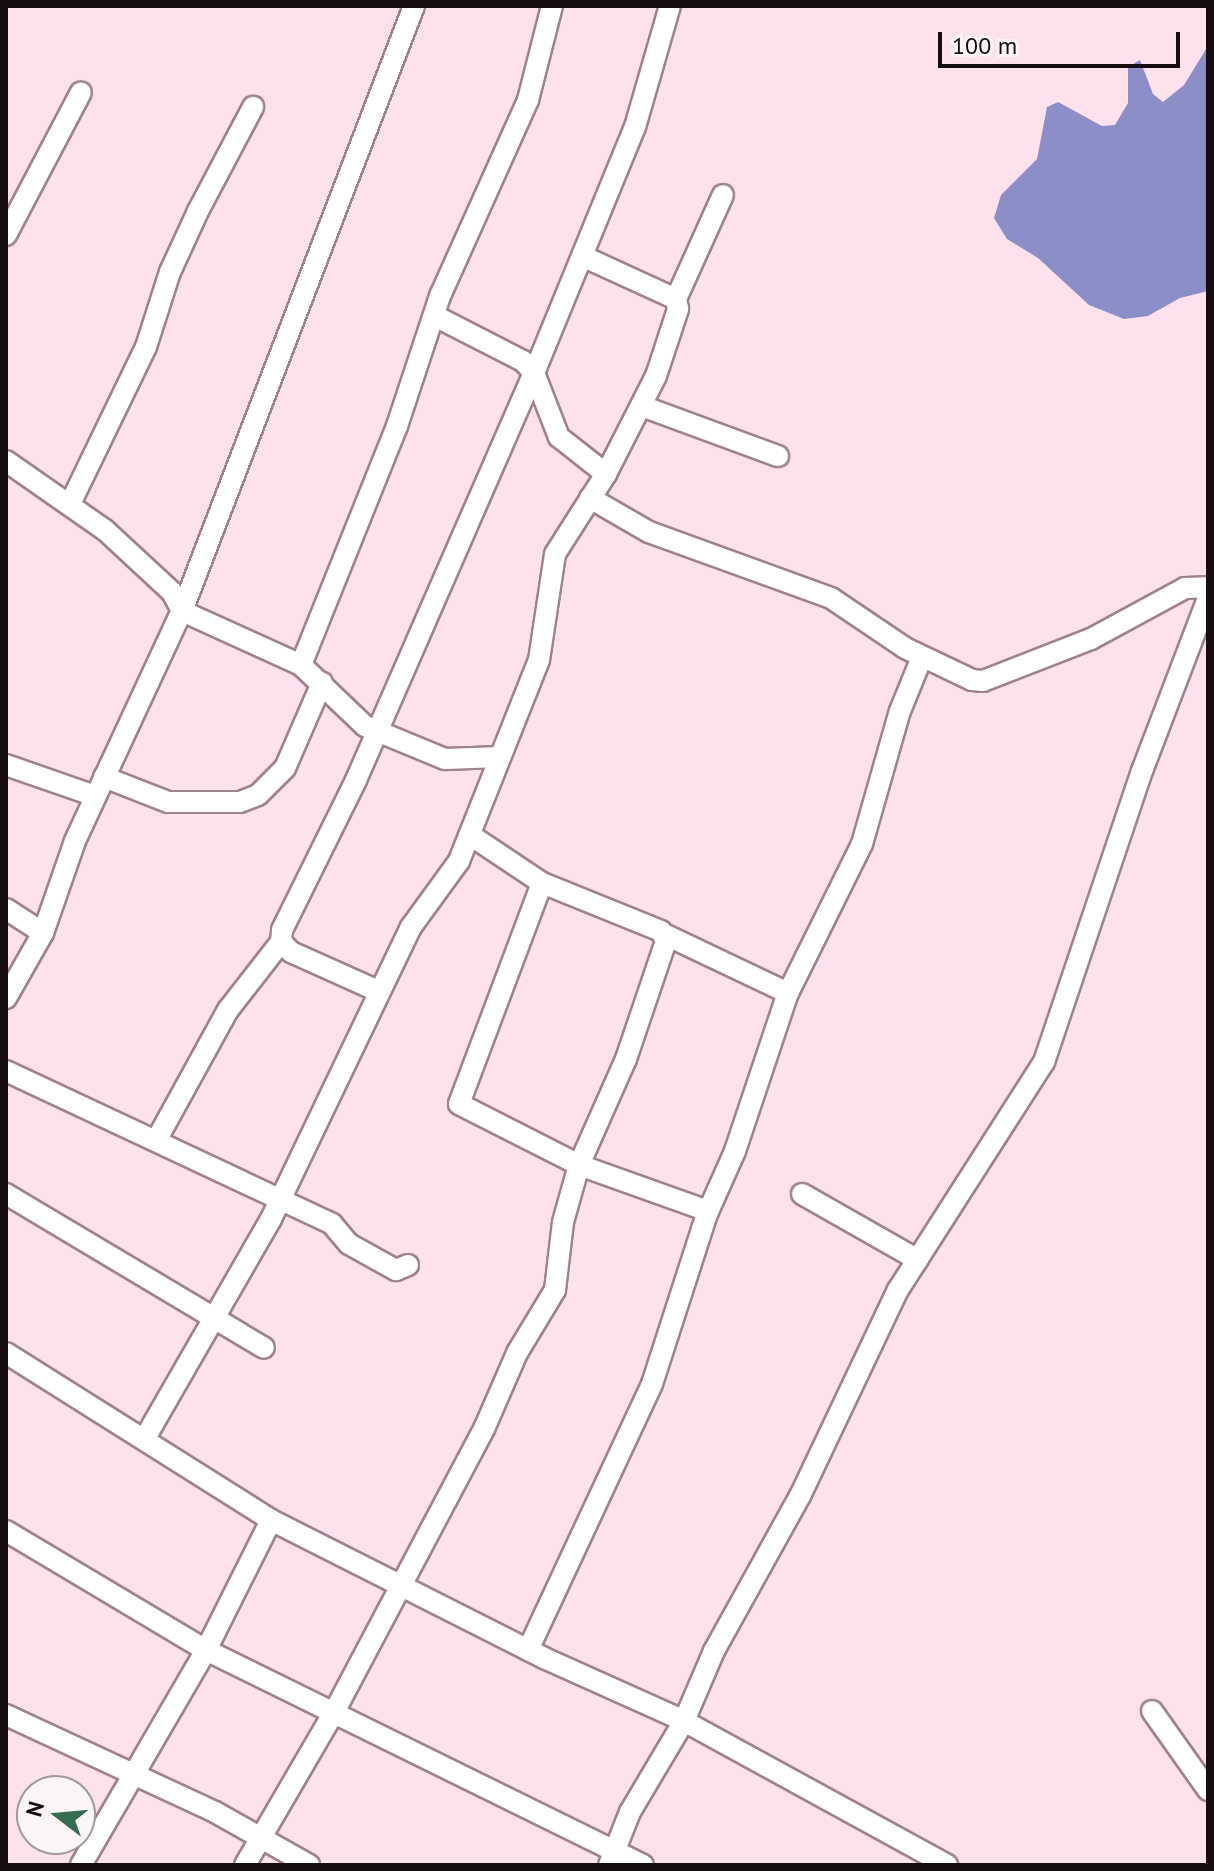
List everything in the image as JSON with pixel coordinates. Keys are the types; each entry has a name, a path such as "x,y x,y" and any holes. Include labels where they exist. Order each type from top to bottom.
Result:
{"street":[{"path":"6,998 43,933 95,796 182,611 414,6"},
{"path":"301,665 462,241 528,100 552,6"},
{"path":"157,1139 228,1010 281,942 282,930 377,732 582,256 646,96 670,6"},
{"path":"6,235 81,92"},
{"path":"70,504 146,347 170,272 198,211 253,107"},
{"path":"145,1438 278,1203 378,991 470,835 547,631 555,554 606,474 642,406 678,309 676,299 723,195"},
{"path":"582,256 676,299"},
{"path":"435,316 523,361 534,373 559,437 606,474"},
{"path":"642,406 778,456"},
{"path":"6,461 70,504 172,592 182,611 301,665 322,683 347,712 377,732 445,759 500,757"},
{"path":"590,498 649,532 831,598 922,657 983,681 1091,639 1185,588 1208,587"},
{"path":"612,1859 630,1812 684,1721 714,1651 800,1496 918,1260 1044,1062 1142,771 1208,598"},
{"path":"528,1650 652,1384 708,1211 735,1151 788,993 862,844 900,711 922,657"},
{"path":"104,777 168,802 240,802 258,795 285,768 322,683"},
{"path":"6,765 95,796"},
{"path":"470,835 542,883 666,935 788,993"},
{"path":"542,883 459,1104 579,1165 708,1211"},
{"path":"6,909 43,933"},
{"path":"245,1865 333,1714 398,1586 484,1429 517,1353 555,1290 563,1222 579,1165 626,1059 666,935"},
{"path":"281,942 305,959 378,991"},
{"path":"6,1071 157,1139 278,1203 332,1224 349,1244 396,1270 408,1265"},
{"path":"6,1194 264,1348"},
{"path":"802,1194 918,1260"},
{"path":"6,1353 271,1520 528,1650 684,1721 947,1865"},
{"path":"81,1865 131,1774 206,1650 271,1520"},
{"path":"6,1531 206,1650 612,1859 643,1865"},
{"path":"1152,1711 1208,1790"},
{"path":"6,1715 261,1838 309,1865"}],"water":[{"path":"1208,46 1208,291 1180,298 1148,316 1124,319 1089,305 1038,258 1007,239 994,218 1001,195 1037,159 1047,107 1058,102 1102,126 1115,125 1128,103 1128,67 1140,60 1153,94 1163,102 1184,85"}]}
